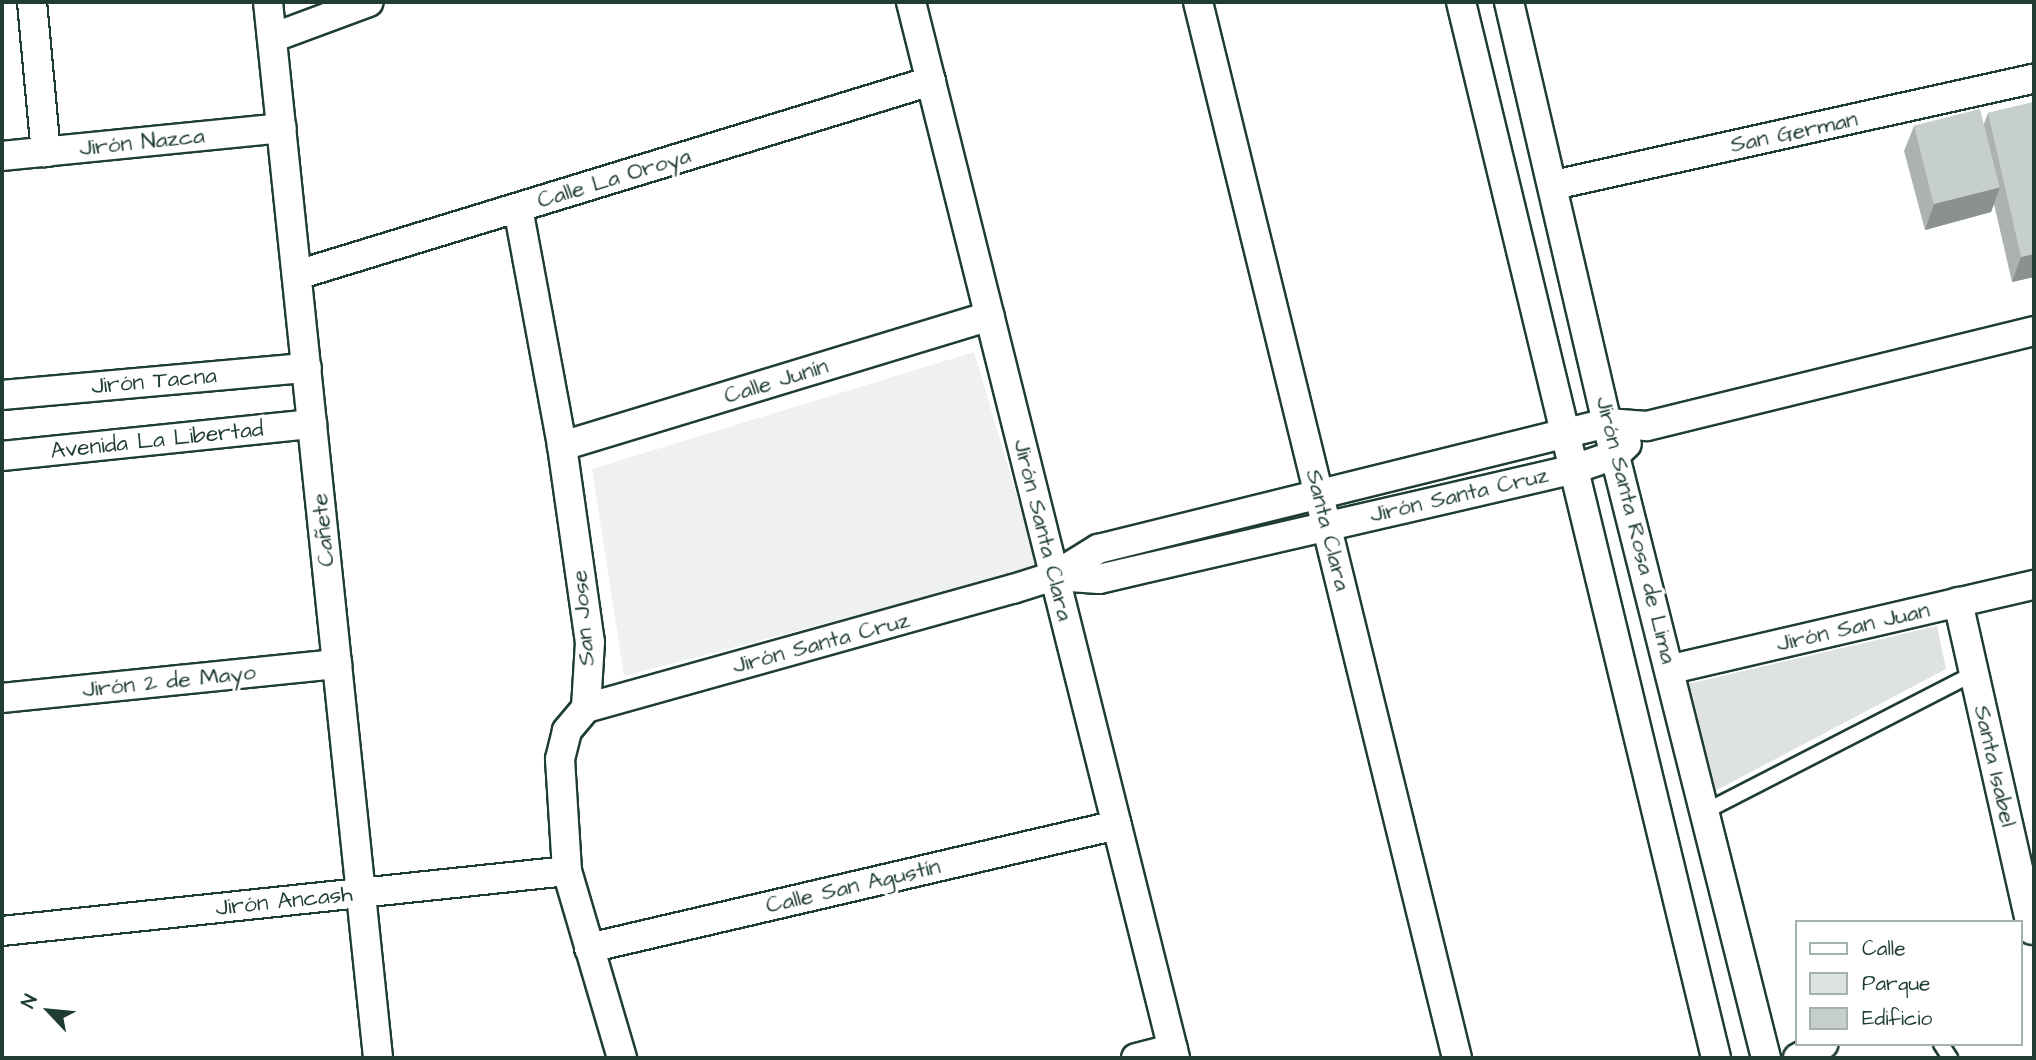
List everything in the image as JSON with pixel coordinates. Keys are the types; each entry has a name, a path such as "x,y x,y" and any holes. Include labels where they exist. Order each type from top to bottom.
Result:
{"street":[{"path":"32,2 46,152"},
{"name":"Cañete","path":"268,2 378,1058"},
{"path":"272,38 369,2"},
{"name":"Jirón Santa Clara","path":"911,2 1174,1053"},
{"name":"Santa Clara","path":"1198,2 1457,1058"},
{"name":"Jirón Santa Rosa de Lima","path":"1461,2 1716,1058"},
{"name":"Jirón Santa Rosa de Lima","path":"1509,2 1554,185 1607,423 1672,669 1763,1058"},
{"name":"San German","path":"1554,185 2034,79"},
{"name":"Calle La Oroya","path":"297,275 931,81"},
{"name":"Jirón Nazca","path":"2,156 282,128"},
{"name":"San Jose","path":"517,208 562,446 590,642 586,708"},
{"name":"Calle Junín","path":"562,446 990,316"},
{"name":"Jirón Santa Cruz","path":"586,708 1054,576 1097,549 1607,423 1647,426 2034,331"},
{"name":"Jirón Tacna","path":"2,395 307,368"},
{"name":"Avenida La Libertad","path":"2,456 312,424"},
{"name":"Jirón Santa Cruz","path":"1054,576 1099,579 1574,469 1615,455 1647,426"},
{"name":"Jirón San Juan","path":"1672,669 2034,585"},
{"name":"Santa Isabel","path":"1958,602 2029,932"},
{"name":"Jirón 2 de Mayo","path":"2,698 337,664"},
{"path":"586,708 567,731 560,759 567,871 622,1058"},
{"name":"Calle San Agustín","path":"589,948 1117,825"},
{"name":"Jirón Ancash","path":"2,931 567,871"},
{"path":"1798,1058 1820,1046"},
{"path":"1136,1058 1174,1053"}],"lane":[{"path":"1706,811 1974,673"}],"shaded area":[{"path":"974,352 1038,568 624,676 592,469"}],"green space":[{"path":"1937,626 1946,669 1715,791 1688,684"}],"building":[{"path":"2034,102 2034,254 2021,257 1988,113"},
{"path":"1980,109 2000,188 1934,204 1914,125"}]}
